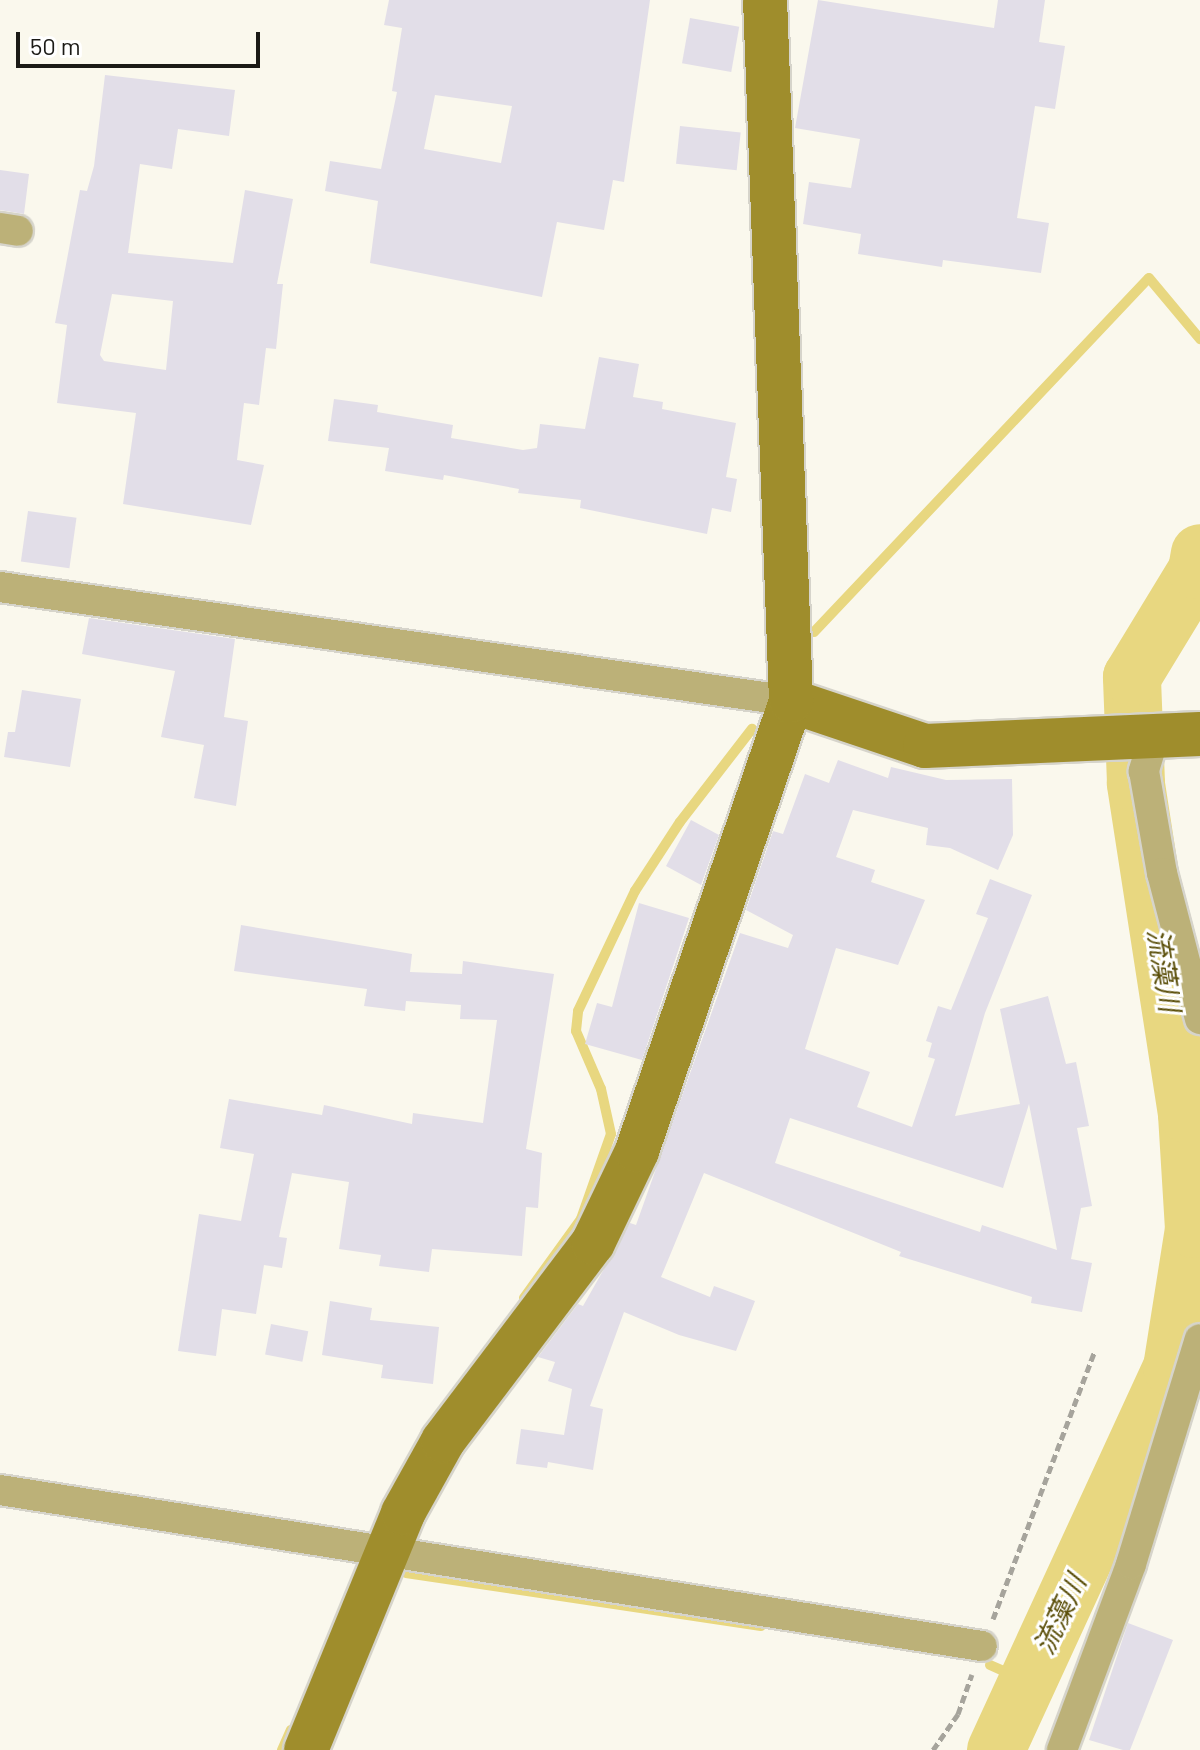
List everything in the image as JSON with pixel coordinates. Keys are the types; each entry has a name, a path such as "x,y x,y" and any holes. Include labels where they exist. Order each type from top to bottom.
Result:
{"street":[{"path":"306,1750 368,1549 443,1441 593,1243 637,1151 791,701 765,0"},
{"path":"0,587 791,701 925,746 1037,744 1153,734 1200,734"},
{"path":"1153,734 1144,771 1162,873 1200,1019"},
{"path":"1062,1750 1131,1564 1200,1339"},
{"path":"0,1490 982,1646"}],"path":[{"path":"933,1750 958,1714 1095,1351"}],"building":[{"path":"389,0 650,0 624,182 613,180 604,230 557,222 542,297 370,263 378,201 325,191 330,161 381,169 397,92 392,91 402,28 384,25","holes":["435,95 512,106 501,163 424,149"]},
{"path":"818,0 994,28 998,0 1045,0 1039,42 1065,46 1055,109 1035,106 1017,218 1049,223 1041,273 943,260 942,267 858,254 861,234 803,224 809,182 851,188 860,139 795,128"},
{"path":"690,18 739,27 731,72 682,63"},
{"path":"105,75 235,90 229,136 178,129 172,169 140,164 128,253 233,263 245,190 293,199 277,284 283,284 276,349 266,348 259,405 244,403 237,460 264,465 251,525 123,504 136,413 57,403 67,325 55,323 80,190 87,191 94,166","holes":["112,294 173,301 166,370 104,361 100,355"]},
{"path":"680,126 741,132 737,170 676,164"},
{"path":"0,170 29,174 24,214 0,210"},
{"path":"599,357 639,364 633,397 663,402 662,409 736,423 726,477 737,479 731,512 712,508 707,534 580,508 581,500 518,493 519,489 444,475 443,480 385,471 389,448 328,441 334,399 378,405 377,412 453,425 451,438 523,450 537,448 540,424 585,429"},
{"path":"28,511 77,518 69,568 21,562"},
{"path":"89,618 235,639 224,717 248,721 236,806 194,798 204,745 161,737 175,671 82,654"},
{"path":"22,690 81,699 70,767 4,757 8,732 15,732"},
{"path":"838,760 888,778 891,767 946,780 1012,779 1013,835 998,870 950,848 926,845 928,828 853,810 836,857 875,870 871,882 925,900 898,965 836,948 805,1049 870,1072 857,1107 912,1127 935,1059 928,1057 932,1043 926,1041 938,1006 951,1010 988,918 976,914 990,879 1032,895 985,1013 955,1116 1020,1104 1000,1009 1048,996 1066,1064 1076,1062 1089,1126 1077,1128 1092,1206 1081,1208 1071,1259 1092,1263 1082,1312 1031,1303 1032,1297 899,1256 901,1252 704,1173 661,1277 710,1297 714,1286 755,1301 736,1351 679,1335 624,1312 590,1406 603,1409 593,1470 548,1462 547,1468 516,1464 521,1429 564,1435 572,1389 548,1381 555,1362 538,1357 578,1304 583,1306 630,1223 636,1225 740,933 788,948 793,935 746,910 773,831 783,834 805,774 829,783","holes":["1029,1104 1057,1250 982,1225 980,1232 775,1163 790,1118 1003,1188"]},
{"path":"691,820 719,835 701,885 666,866"},
{"path":"639,903 689,918 642,1060 585,1044 597,1003 612,1007"},
{"path":"241,925 412,954 410,972 462,974 463,961 554,974 526,1149 542,1153 538,1208 526,1207 522,1256 432,1249 429,1272 379,1266 381,1255 339,1249 349,1182 292,1173 279,1237 287,1238 282,1268 264,1265 256,1314 222,1309 216,1356 178,1351 199,1214 241,1221 254,1154 220,1148 229,1099 322,1115 324,1105 412,1124 413,1113 483,1123 497,1020 460,1019 461,1005 406,1001 405,1011 364,1006 367,989 234,971"},
{"path":"330,1301 372,1308 370,1320 439,1327 433,1384 381,1378 383,1365 322,1355"},
{"path":"271,1324 308,1331 302,1362 265,1354"},
{"path":"1128,1623 1173,1640 1130,1750 1123,1750 1089,1740"}],"waterway":[{"path":"814,632 1149,278 1200,339"},
{"name":"流藻川","path":"996,1750 1172,1368 1194,1229 1187,1114 1136,783 1132,677 1197,570 1200,553"},
{"path":"524,1298 581,1219 611,1134 601,1089 576,1031 578,1011 635,891 680,822 752,729"},
{"path":"406,1573 761,1626"},
{"path":"990,1665 1006,1672 1018,1697"},
{"path":"282,1750 291,1730"}]}
